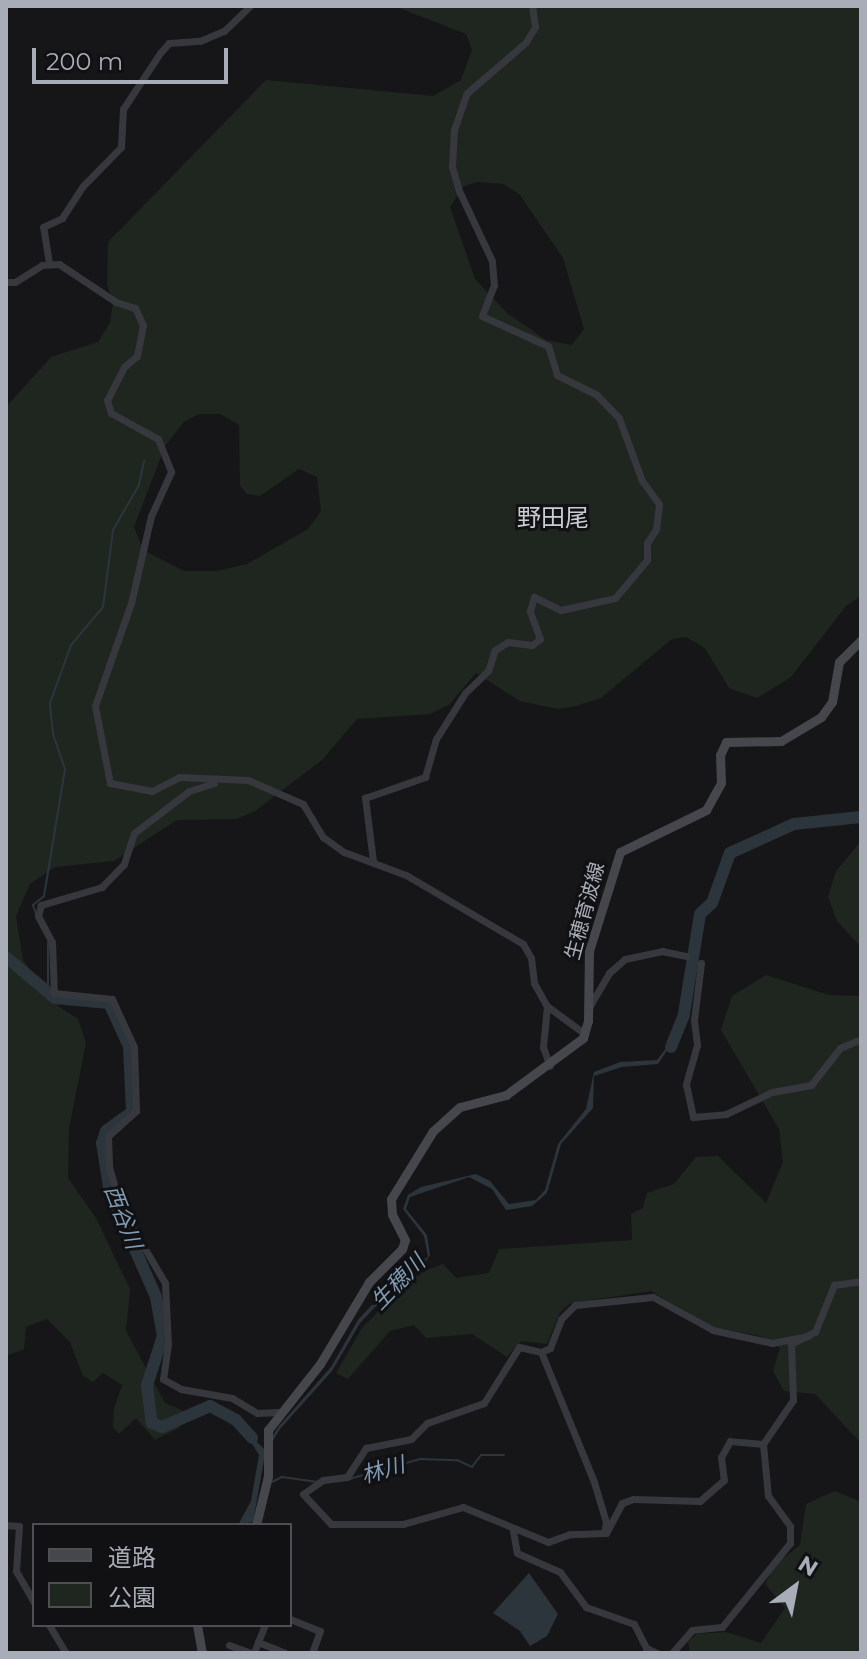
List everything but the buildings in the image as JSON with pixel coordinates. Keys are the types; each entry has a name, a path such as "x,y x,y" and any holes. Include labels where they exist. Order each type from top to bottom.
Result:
{"main road":[{"name":"生穂育波線","path":"585,1034 589,951 620,852 706,810 721,783 720,755 726,742 781,741 821,717 832,702 839,662 861,640"},
{"path":"257,1523 267,1484 267,1438 278,1412 320,1364 369,1282 402,1249 405,1240 392,1214 391,1199 436,1126 460,1107 506,1095 577,1046 585,1034"},
{"path":"197,1627 202,1653"}],"street":[{"path":"49,263 43,227 62,218 83,186 121,147 123,109 160,53 169,43 209,39 237,22 250,6"},
{"path":"373,861 365,798 425,777 436,739 465,693 485,676 493,653 505,643 531,645 540,639 530,611 534,597 561,610 615,598 647,560 647,543 656,529 659,504 642,481 619,418 597,395 557,375 548,346 482,316 494,285 492,261 459,191 452,166 454,130 467,93 526,42 535,27 532,6"},
{"path":"6,282 49,263 65,267 138,311 143,325 139,350 107,400 111,413 158,439 171,465 137,563 131,603 95,706 106,778 115,787 139,791 161,789 179,777 216,782 255,781 303,804 323,837 356,858 373,861 406,875 523,944 531,958 534,983 547,1006 585,1034"},
{"path":"216,782 189,791 134,833 124,864 102,887 41,905 38,916 52,942 54,993 112,999 134,1047 136,1111 108,1136 109,1167 121,1208 165,1283 168,1344 163,1379 181,1389 232,1398 257,1413 278,1412"},
{"path":"588,1009 609,973 625,959 662,951 686,956"},
{"path":"701,963 694,1020 697,1045 686,1084 693,1117 726,1114 772,1092 811,1085 840,1048 861,1039"},
{"path":"547,1006 543,1047 550,1066"},
{"path":"672,1653 692,1630 722,1627 790,1543 790,1526 768,1496 763,1444 793,1400 791,1344 818,1328 834,1285 861,1281"},
{"path":"763,1444 740,1438 730,1441 721,1457 724,1480 700,1501 624,1501 612,1528 603,1534 577,1533 541,1542 458,1507 403,1524 331,1524 303,1494 322,1482 347,1477 368,1447 411,1439 427,1423 484,1403 521,1346 541,1352 550,1348 570,1308 631,1296 658,1298 713,1330 772,1343 808,1336"},
{"path":"541,1352 594,1482 606,1522 603,1534"},
{"path":"6,1525 19,1526 16,1571 32,1599"},
{"path":"513,1531 517,1553 560,1572 586,1607 634,1624 646,1648 657,1653"},
{"path":"292,1620 320,1631 312,1653"},
{"path":"50,1627 66,1653"},
{"path":"229,1645 252,1653 264,1627"},
{"path":"258,1642 285,1653"}],"green space":[{"path":"394,6 861,6 861,596 846,606 791,677 757,698 729,688 705,648 686,637 672,639 601,698 576,706 558,709 520,701 476,673 450,704 430,714 357,719 322,760 255,811 237,819 177,820 114,861 55,867 30,884 16,916 23,960 58,1006 78,1019 86,1043 69,1128 68,1178 96,1218 130,1289 126,1331 165,1403 186,1412 179,1428 155,1440 136,1418 119,1434 113,1427 114,1409 122,1385 103,1373 93,1382 83,1376 70,1342 47,1319 26,1327 24,1349 6,1356 6,407 51,357 98,342 110,323 113,301 107,285 108,242 266,80 433,96 461,80 472,50 466,34","holes":["478,182 504,184 520,195 563,258 584,329 572,345 546,340 507,313 475,279 450,207 464,186","199,414 220,414 239,425 240,486 247,494 260,496 299,469 317,477 321,511 308,529 247,564 217,571 184,571 143,550 134,527 165,446 184,422"]},
{"path":"861,841 861,947 837,921 828,897 836,871"},
{"path":"766,975 829,995 861,996 861,1443 815,1394 784,1391 773,1371 780,1348 760,1336 712,1327 651,1291 571,1303 560,1312 547,1344 521,1341 507,1357 472,1334 426,1338 414,1325 390,1331 348,1379 336,1373 362,1328 414,1275 443,1264 456,1278 489,1273 499,1249 632,1240 631,1214 643,1208 647,1193 674,1184 696,1157 718,1156 766,1203 783,1162 779,1129 721,1030 732,996"},
{"path":"835,1491 861,1502 861,1653 690,1653 688,1641 697,1634 726,1632 761,1643 785,1608 765,1584 775,1565 800,1545 806,1504"}],"water":[{"name":"生穂川","path":"682,1028 658,1064 622,1067 594,1076 593,1108 561,1144 547,1193 532,1206 506,1210 492,1189 469,1177 410,1197 406,1209 427,1235 430,1255 421,1268 409,1271 360,1323 332,1371 280,1429 265,1454 253,1522 239,1523 251,1501 259,1455 241,1426 264,1449 279,1426 331,1367 358,1320 402,1272 428,1257 424,1236 403,1209 408,1195 421,1187 476,1174 490,1181 509,1204 536,1200 545,1190 558,1144 586,1109 594,1072 620,1062 657,1060"},
{"path":"529,1573 558,1614 547,1636 530,1646 520,1631 493,1613"}],"waterway":[{"path":"42,929 33,905 44,896 65,769 53,734 50,703 71,645 103,607 113,530 139,485 144,461"},
{"name":"生穂川","path":"671,1047 684,1014 700,914 712,903 730,853 794,824 861,817"},
{"path":"48,942 48,989"},
{"name":"西谷川","path":"6,957 55,998 109,1003 129,1046 132,1112 106,1131 102,1143 110,1193 156,1297 163,1336 147,1385 152,1423 162,1427 210,1406 236,1420 252,1438"},
{"name":"林川","path":"349,1479 420,1459 457,1460 472,1467 481,1455 504,1455"},
{"name":"林川","path":"272,1482 282,1477 316,1482"}],"district":[{"name":"野田尾","path":"553,518"}]}
